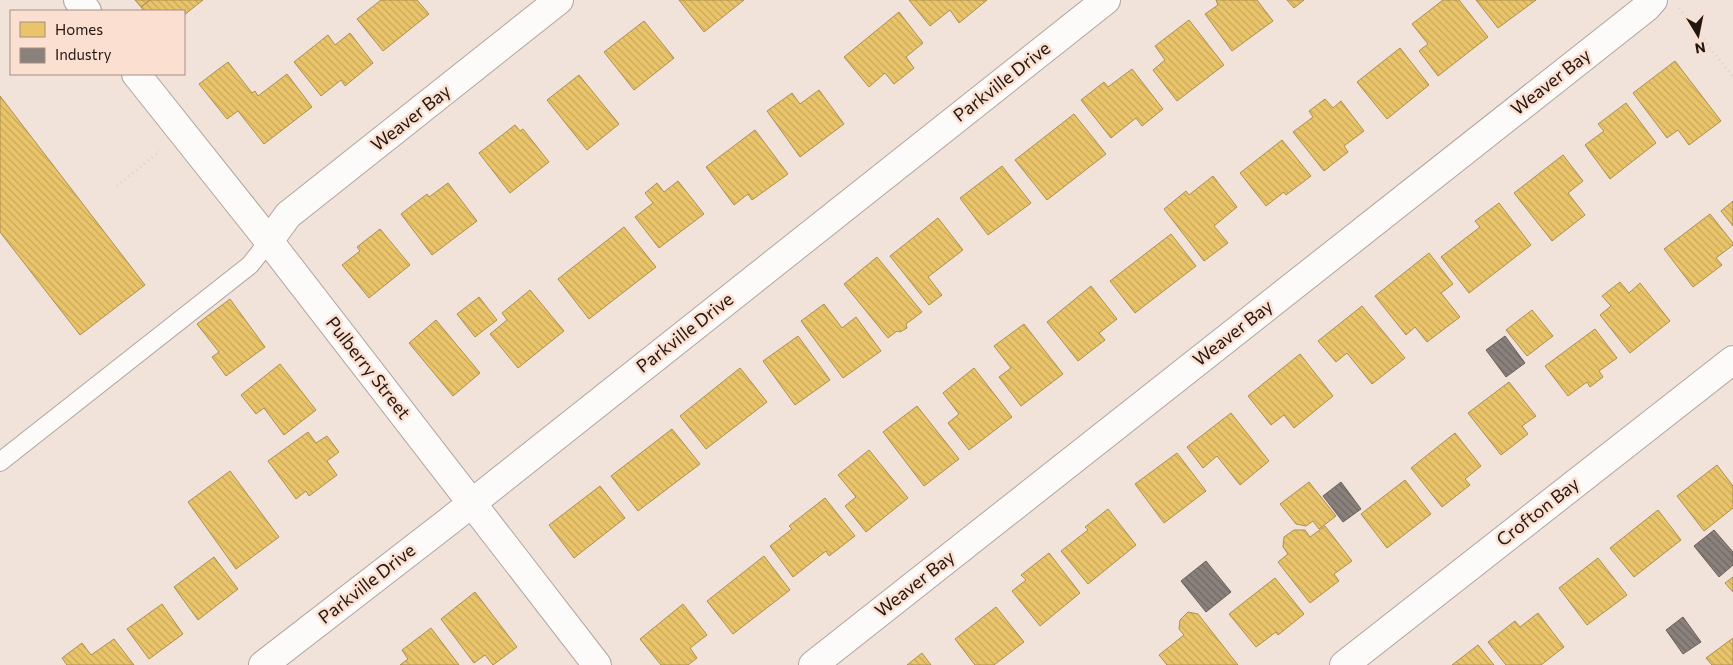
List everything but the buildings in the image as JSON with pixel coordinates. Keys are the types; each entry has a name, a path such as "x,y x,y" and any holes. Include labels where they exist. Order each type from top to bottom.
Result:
{"street":[{"name":"Weaver Bay","path":"269,241 288,215 559,0"},
{"name":"Parkville Drive","path":"263,665 1106,0"},
{"name":"Weaver Bay","path":"812,665 1653,0"},
{"name":"Pulberry Street","path":"137,75 269,241 597,665"},
{"name":"Crofton Bay","path":"1344,665 1733,360"}],"lane":[{"path":"0,462 250,265 269,241"}],"path":[{"path":"1679,8 1733,77"},
{"path":"118,186 160,151"}]}
